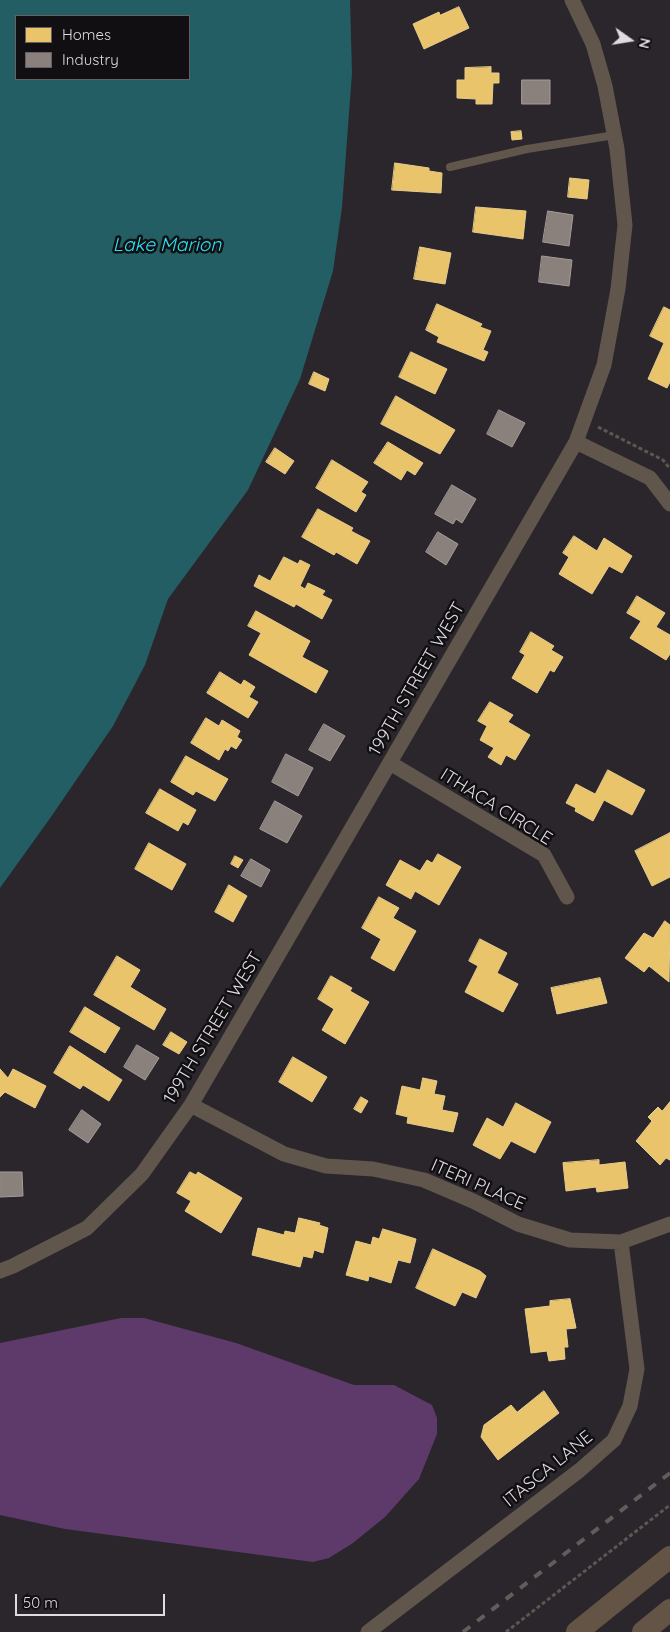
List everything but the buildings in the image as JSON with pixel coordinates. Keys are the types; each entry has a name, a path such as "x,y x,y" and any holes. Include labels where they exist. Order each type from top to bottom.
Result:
{"main road":[{"path":"577,1632 670,1557"},
{"path":"643,1632 670,1610"}],"street":[{"name":"199TH STREET WEST","path":"0,1271 87,1228 142,1174 191,1105 576,442 604,365 618,289 625,225 615,135 605,86 593,44 572,0"},
{"path":"576,442 650,478 670,504"},
{"name":"ITHACA CIRCLE","path":"390,763 544,855 567,897"},
{"name":"ITERI PLACE","path":"191,1105 284,1154 326,1166 373,1169 424,1180 473,1201 518,1224 570,1240 621,1242 670,1224"},
{"name":"ITASCA LANE","path":"368,1632 580,1470 614,1440 630,1406 637,1370 621,1242"}],"lane":[{"path":"450,167 527,149 615,135"}],"path":[{"path":"585,421 663,460 670,469"},
{"path":"506,1632 670,1505"}],"shaded area":[{"path":"121,1318 144,1318 236,1343 354,1385 394,1385 432,1405 437,1418 437,1434 419,1479 385,1517 353,1543 329,1558 313,1562 65,1529 0,1515 0,1343"}],"water":[{"name":"Lake Marion","path":"0,0 350,0 352,73 342,207 333,271 300,379 248,490 168,599 145,665 113,726 0,888"}],"railway":[{"path":"463,1632 670,1473"}]}
